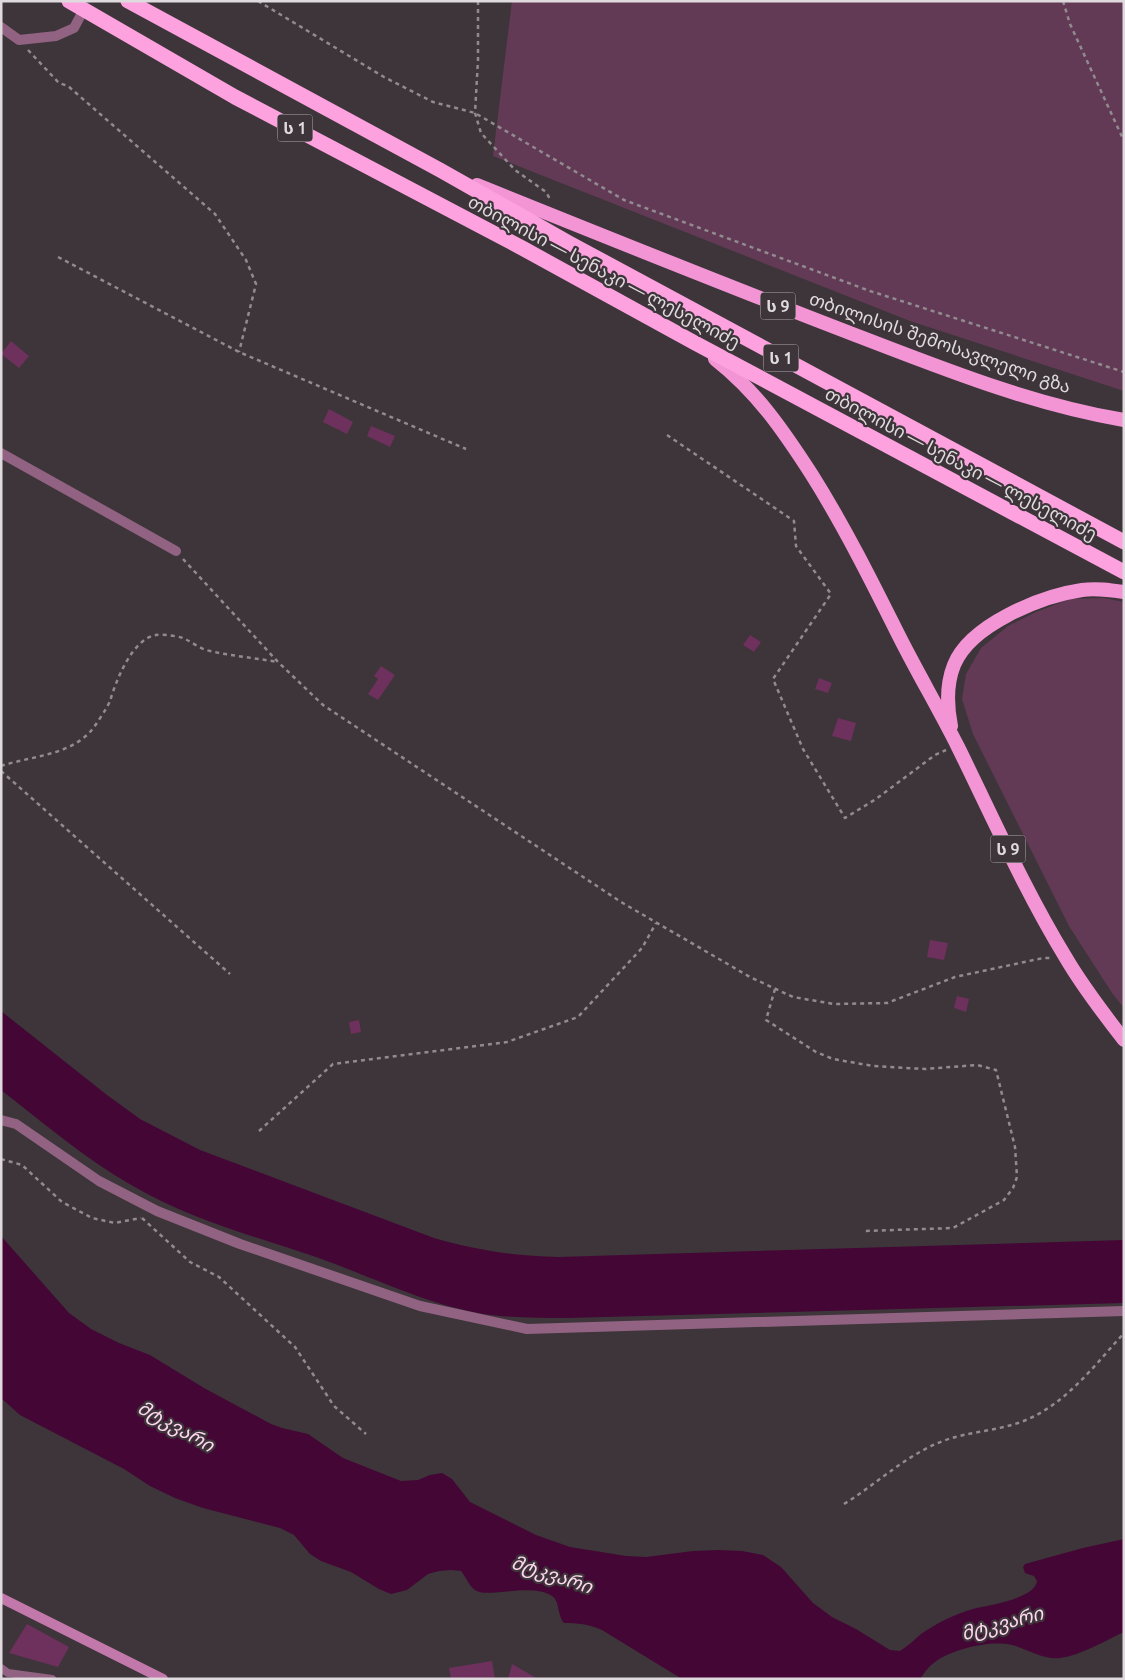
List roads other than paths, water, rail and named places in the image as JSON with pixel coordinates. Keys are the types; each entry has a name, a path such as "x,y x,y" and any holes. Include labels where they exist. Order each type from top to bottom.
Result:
{"highway":[{"name":"თბილისი — სენაკი — ლესელიძე","path":"69,1 83,11 184,66 235,97 524,249 695,343 1124,572"},
{"name":"თბილისი — სენაკი — ლესელიძე","path":"128,1 440,170 569,244 1124,542"},
{"name":"თბილისის შემოსავლელი გზა","path":"440,170 733,288 928,363 1062,407 1124,420"},
{"name":"ს 9","path":"695,343 754,393 789,438 860,556 924,684 956,742 1024,882 1065,958 1087,992 1124,1040"},
{"path":"956,742 948,709 949,682 953,666 969,642 996,623 1045,600 1082,590 1098,589 1124,592"}],"main road":[{"path":"1,1598 163,1679"}],"street":[{"path":"1,27 18,40 56,36 74,28 83,11"},
{"path":"1,453 176,552"},
{"path":"1,1120 16,1124 99,1181 164,1214 240,1244 420,1306 527,1329 1124,1312"}],"lane":[{"path":"1,1668 8,1673 52,1679"}],"water":[{"path":"1,1011 140,1119 200,1150 434,1238 510,1254 558,1257 1124,1240 1124,1303 567,1318 500,1316 469,1311 424,1298 316,1257 199,1217 154,1198 115,1175 65,1140 1,1090"},
{"name":"მტკვარი","path":"1,1236 69,1313 91,1329 119,1343 150,1355 204,1388 271,1424 308,1434 343,1458 401,1481 418,1480 442,1473 452,1479 470,1502 536,1535 570,1547 626,1556 646,1557 719,1550 742,1551 763,1555 781,1567 813,1603 832,1617 890,1650 900,1651 927,1630 953,1616 1020,1597 1028,1592 1037,1581 1034,1576 1025,1573 1023,1567 1025,1564 1124,1539 1124,1632 1085,1651 1060,1658 1036,1654 1012,1645 994,1644 972,1647 943,1657 935,1662 920,1679 682,1679 602,1630 583,1624 564,1623 555,1598 543,1592 522,1590 481,1592 475,1590 469,1584 461,1571 451,1570 428,1574 407,1590 391,1594 351,1572 321,1561 310,1554 294,1535 280,1528 203,1508 150,1486 124,1469 20,1415 1,1398"}]}
